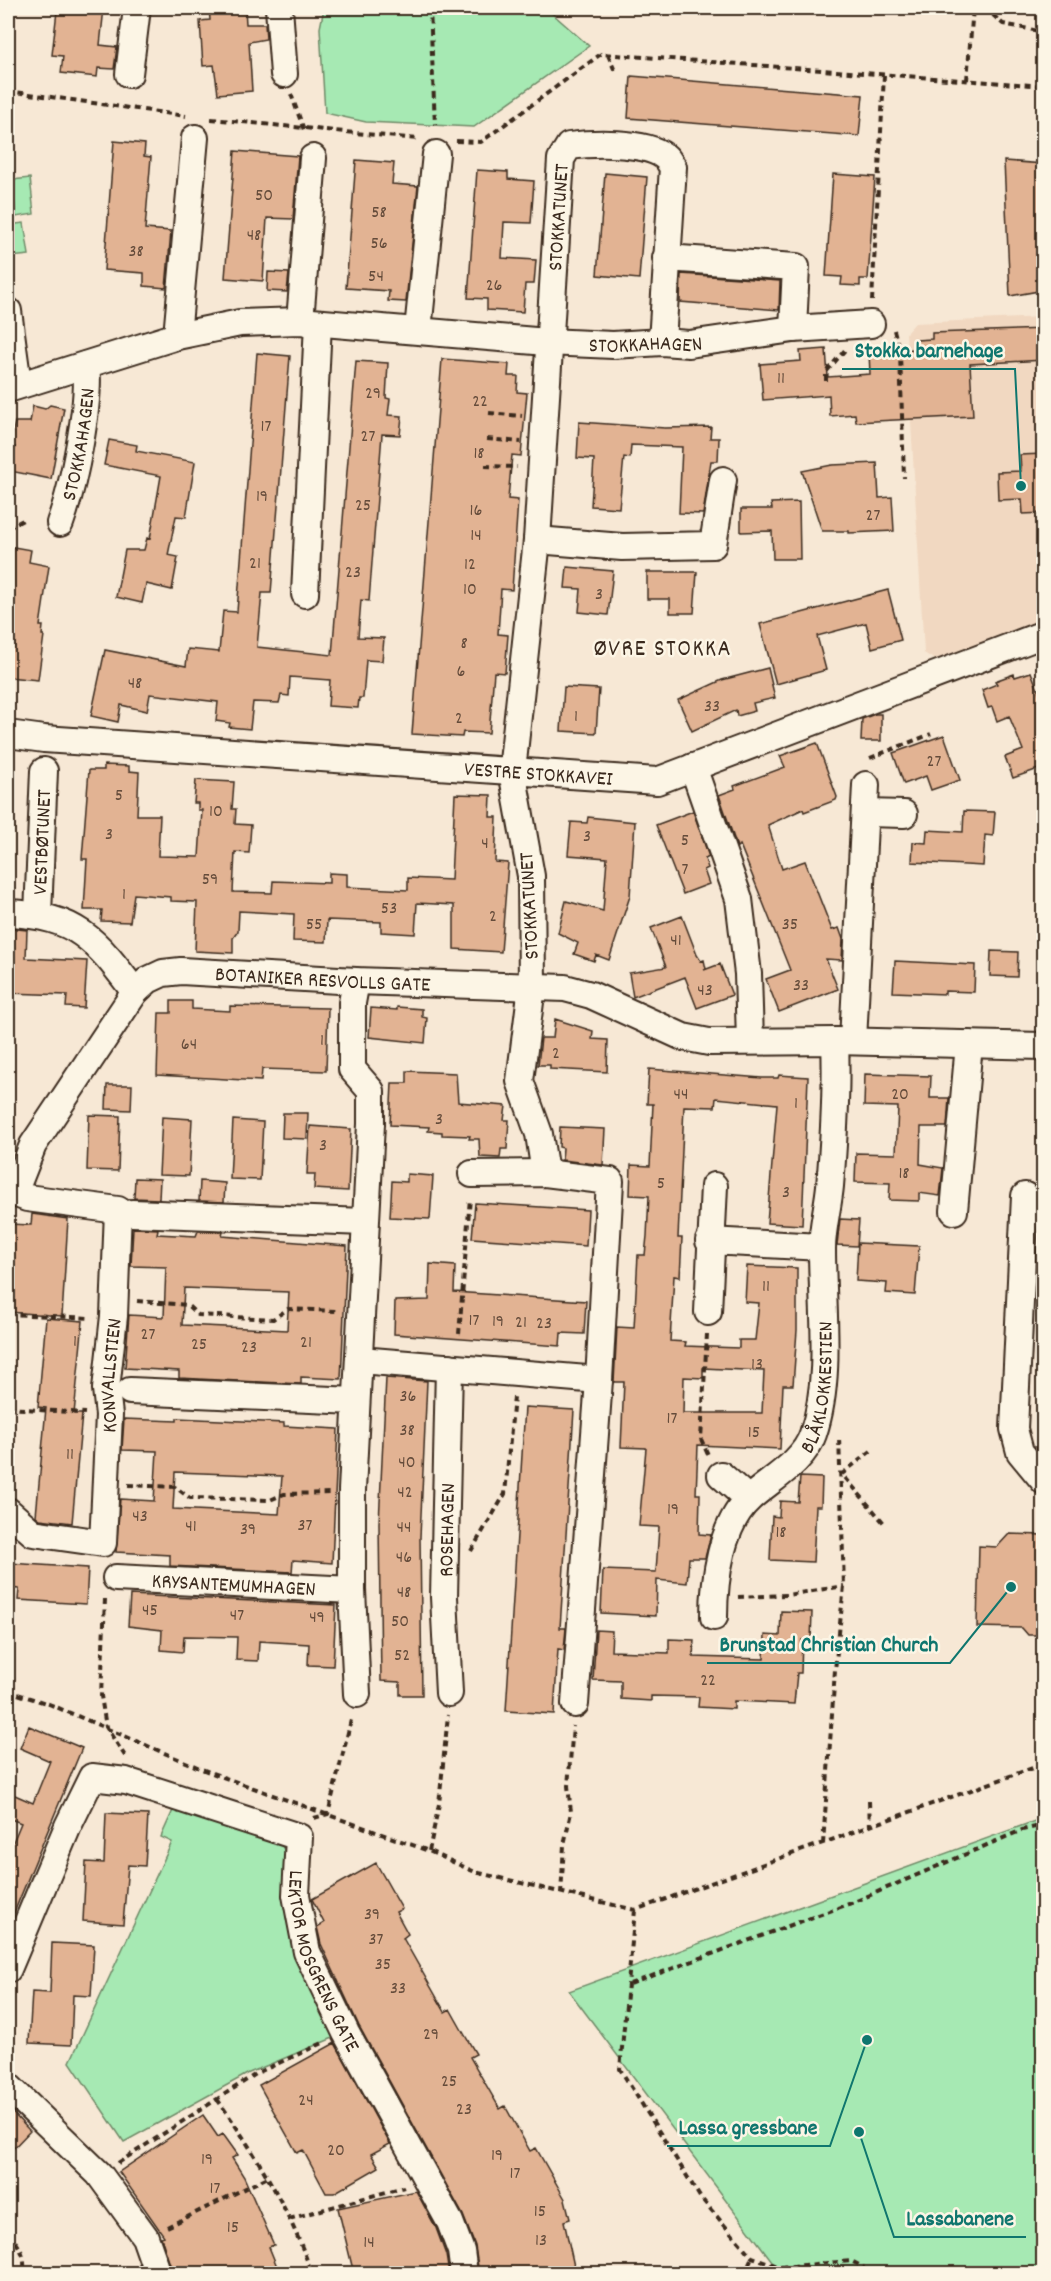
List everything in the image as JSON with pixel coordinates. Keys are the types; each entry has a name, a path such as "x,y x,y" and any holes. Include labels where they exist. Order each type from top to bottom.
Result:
{"street":[{"path":"129,74 137,8"},
{"path":"279,8 284,74"},
{"path":"177,336 195,124"},
{"name":"STOKKATUNET","path":"532,986 531,876 512,771 537,540 547,342 561,159 569,141 652,150 666,156 673,167 662,342"},
{"path":"418,330 437,145"},
{"path":"305,594 313,158"},
{"path":"666,258 796,267 793,329"},
{"name":"STOKKAHAGEN","path":"8,311 13,387 177,336 240,323 309,322 547,342 613,345 662,342 689,344 793,329 859,325"},
{"name":"STOKKAHAGEN","path":"60,523 67,504 88,386 86,365"},
{"path":"537,540 622,547 713,545 723,480"},
{"name":"VESTRE STOKKAVEI","path":"8,734 657,781 1044,634"},
{"path":"693,767 739,898 748,974 750,1041"},
{"name":"VESTBØTUNET","path":"38,914 44,771"},
{"path":"844,1041 866,813 866,785"},
{"path":"866,813 904,814"},
{"name":"VESTBØTUNET","path":"8,913 38,914 57,919 91,939 104,951 135,992"},
{"name":"BOTANIKER RESVOLLS GATE","path":"11,1193 33,1144 135,992 148,980 163,973 182,971 356,981 565,988 591,995 683,1037 709,1042 844,1041 1044,1046"},
{"path":"356,981 352,1003 352,1069 371,1091 360,1360 352,1490 352,1590 357,1694"},
{"path":"532,986 520,1082 539,1134 545,1173"},
{"name":"BLÅKLOKKESTIEN","path":"714,1617 714,1580 722,1548 742,1506 797,1460 812,1438 818,1419 821,1398 824,1309 822,1247 844,1041"},
{"path":"954,1210 969,1044"},
{"path":"472,1174 545,1173 610,1181 599,1380 575,1704"},
{"path":"708,1312 709,1241 714,1186"},
{"name":"KONVALLSTIEN","path":"8,1511 33,1533 103,1543 109,1415 106,1389 124,1308 118,1210 27,1198 11,1193"},
{"path":"1025,1196 1014,1429 1020,1452 1044,1481"},
{"path":"132,1213 365,1222"},
{"path":"709,1241 822,1247"},
{"path":"360,1360 599,1380"},
{"name":"ROSEHAGEN","path":"449,1367 444,1597 449,1693"},
{"path":"130,1391 356,1401"},
{"path":"721,1475 748,1500"},
{"name":"KRYSANTEMUMHAGEN","path":"111,1587 352,1590"},
{"name":"LEKTOR MOSGRENS GATE","path":"8,1969 68,1826 92,1778 126,1781 299,1837 296,1895 307,1952 346,2033 450,2222 461,2251 464,2274"},
{"path":"8,2086 99,2174 145,2237 158,2274"}],"path":[{"path":"430,8 435,125"},
{"path":"968,80 973,8"},
{"path":"985,8 1003,24 1044,32"},
{"path":"8,91 195,124 303,129 437,145 480,142 601,54 1044,86"},
{"path":"608,55 615,71"},
{"path":"284,74 303,129 311,140 313,158"},
{"path":"826,381 826,372 845,350 848,339 859,325 885,75"},
{"path":"859,325 895,330 898,339 904,478"},
{"path":"489,413 544,417"},
{"path":"487,440 543,443"},
{"path":"485,466 542,469"},
{"path":"8,528 23,520"},
{"path":"870,758 931,734"},
{"path":"459,1334 472,1174"},
{"path":"8,1314 81,1319 124,1308 187,1305 198,1315 273,1319 288,1309 350,1312 361,1310"},
{"path":"708,1312 701,1439 708,1456 721,1475"},
{"path":"466,1562 505,1494 516,1373"},
{"path":"8,1408 109,1415"},
{"path":"818,1419 839,1430 844,1586 835,1670 823,1844"},
{"path":"842,1474 871,1451"},
{"path":"842,1474 884,1523"},
{"path":"106,1485 175,1487 190,1498 270,1500 284,1494 352,1490"},
{"path":"714,1592 736,1597 787,1595 844,1586"},
{"path":"111,1587 100,1696 106,1727 125,1757 126,1781"},
{"path":"8,1691 49,1704 209,1772 429,1851 475,1872 635,1910 1044,1764"},
{"path":"429,1851 440,1793 449,1693"},
{"path":"328,1814 357,1694"},
{"path":"561,1894 564,1845 572,1812 568,1786 575,1704"},
{"path":"869,1801 870,1827"},
{"path":"299,1837 312,1819 328,1814"},
{"path":"630,1984 854,1902 1022,1830 1044,1825"},
{"path":"635,1910 630,1984 620,2069 700,2197 752,2257 781,2267 851,2261 864,2267 863,2274"},
{"path":"99,2174 259,2072 346,2033"},
{"path":"217,2099 268,2176 301,2241 312,2274"},
{"path":"145,2237 207,2210 268,2176"},
{"path":"289,2219 411,2185 426,2177"},
{"path":"8,2234 22,2252 26,2263 23,2274"},
{"path":"744,2274 752,2257"}],"shaded area":[{"path":"1043,317 1043,619 943,659 935,660 924,653 906,333 915,323"}],"green space":[{"path":"324,8 546,8 589,46 474,127 366,122 325,113 320,28"},
{"path":"30,178 34,214 16,217 12,180"},
{"path":"24,223 29,255 11,257 8,225"},
{"path":"175,1806 278,1838 287,1856 301,1965 333,2038 249,2073 124,2142 70,2062 172,1842 161,1837"},
{"path":"1043,1818 1043,2273 781,2273 569,1991"}],"building":[{"path":"68,8 104,8 100,45 117,47 114,69 98,68 97,77 61,73 63,56 52,55 57,11 67,12"},
{"path":"209,8 245,8 246,24 265,24 266,39 249,42 252,91 218,94 214,65 203,66 200,21 210,20"},
{"path":"631,76 863,95 859,136 628,118"},
{"path":"114,141 145,144 144,156 151,157 145,229 171,231 166,288 144,286 144,273 104,270"},
{"path":"235,151 298,156 293,219 267,218 263,281 225,278"},
{"path":"356,160 394,163 392,184 418,186 406,302 388,301 389,291 346,288"},
{"path":"1004,161 1044,164 1044,290 1010,296"},
{"path":"477,170 508,172 508,179 534,181 531,223 504,222 502,258 536,260 534,284 525,284 523,312 487,310 487,299 468,298"},
{"path":"605,173 647,177 639,279 597,275"},
{"path":"833,174 875,177 868,279 860,279 860,286 841,285 842,277 826,276"},
{"path":"268,272 289,273 287,292 267,291"},
{"path":"681,274 780,281 779,310 680,302"},
{"path":"1044,329 1044,360 970,364 973,416 856,422 855,414 830,416 829,395 763,400 760,364 801,361 800,351 826,349 828,377 870,374 869,352 916,349 916,340 932,339 932,333"},
{"path":"257,353 290,356 271,593 262,593 257,647 332,655 356,361 388,363 386,398 390,399 388,415 402,416 400,435 382,434 369,601 361,600 358,637 384,638 382,661 366,660 363,698 359,698 358,708 328,706 330,680 290,677 289,696 281,695 279,703 253,702 250,729 229,727 230,723 216,721 218,702 150,694 147,711 121,705 118,722 91,716 105,650 186,666 188,649 219,652 223,611 237,612"},
{"path":"442,359 509,364 508,376 518,376 517,392 527,393 521,456 512,455 508,499 518,500 512,590 501,589 498,634 508,635 505,673 494,672 489,733 463,732 462,737 412,734"},
{"path":"50,405 64,408 51,479 10,471 15,447 10,446 15,422 30,422 33,406 45,409"},
{"path":"579,422 665,428 711,427 710,438 719,438 718,461 711,461 703,514 679,513 682,447 631,445 630,458 624,457 619,508 591,506 594,459 577,458"},
{"path":"109,440 137,445 136,451 195,462 186,517 176,516 168,555 178,557 172,590 146,584 142,603 116,597 125,550 144,550 147,538 150,539 161,476 104,465"},
{"path":"1044,454 1044,513 1023,514 1022,499 998,500 997,472 1021,471 1020,455"},
{"path":"877,463 879,498 892,497 894,531 849,533 849,531 822,531 802,471 832,465"},
{"path":"799,502 800,559 773,559 772,531 741,532 741,509 772,509 771,503"},
{"path":"8,546 31,550 29,562 49,566 40,626 43,626 42,635 44,635 38,680 8,677 13,595 8,594"},
{"path":"567,567 613,571 608,615 579,612 581,589 565,588"},
{"path":"647,572 697,572 694,613 670,613 670,599 647,599"},
{"path":"888,590 901,640 872,648 866,623 817,636 826,670 776,684 760,624"},
{"path":"768,668 775,698 753,703 755,711 737,716 736,710 692,731 678,700 722,680"},
{"path":"1031,672 1044,705 1044,767 1013,778 1005,757 1023,750 1009,716 997,721 992,707 988,708 982,690 997,684 995,681 1014,674 1015,677"},
{"path":"564,687 599,689 596,733 561,731"},
{"path":"881,714 881,741 861,741 862,719"},
{"path":"944,735 960,780 931,790 926,776 904,784 893,753"},
{"path":"817,743 837,797 836,800 804,812 803,809 768,825 782,869 805,861 832,930 839,928 843,939 842,960 826,959 838,989 779,1012 766,979 790,970 740,845 737,847 719,795 735,789 734,786 785,767 780,756"},
{"path":"104,765 129,766 129,771 139,772 137,815 160,815 158,856 199,857 202,810 198,810 198,803 194,803 196,780 234,782 232,809 236,809 235,824 251,825 249,853 235,852 233,892 272,893 273,881 329,883 329,873 347,874 347,887 408,890 408,878 451,880 455,794 491,795 490,817 497,817 495,862 508,863 501,952 454,949 454,905 417,903 415,934 381,932 381,922 327,920 326,942 293,941 294,914 239,911 238,931 233,938 233,953 195,951 197,902 171,901 171,897 134,894 130,922 101,921 102,910 84,910 87,859 82,859 89,770 104,770"},
{"path":"693,811 709,857 705,859 708,868 704,870 709,884 683,894 656,825"},
{"path":"964,811 995,812 993,836 985,835 983,866 912,862 913,842 926,843 927,830 963,832"},
{"path":"588,817 635,822 630,896 609,960 596,955 594,961 574,954 578,943 558,933 566,901 603,911 607,858 568,855 571,822 587,823"},
{"path":"682,916 697,955 701,961 704,960 706,969 704,970 720,964 732,995 697,1008 685,977 633,997 629,973 666,967 651,928"},
{"path":"8,928 27,930 26,958 87,961 84,1008 66,1007 67,995 8,993"},
{"path":"991,951 1018,952 1017,977 990,976"},
{"path":"895,961 975,965 974,992 945,991 945,994 893,992"},
{"path":"171,1001 192,1001 192,1009 230,1011 230,1006 328,1008 326,1071 262,1069 261,1081 157,1075 159,1013 171,1013"},
{"path":"397,1007 422,1009 422,1017 427,1018 425,1043 369,1037 371,1008 397,1010"},
{"path":"555,1019 593,1031 592,1039 608,1040 607,1072 550,1069 550,1065 538,1065 541,1038 553,1038"},
{"path":"649,1069 762,1078 778,1078 779,1075 808,1077 802,1225 767,1223 777,1104 716,1098 715,1107 684,1106 678,1238 682,1238 680,1277 674,1276 670,1341 686,1342 685,1346 739,1348 739,1340 755,1340 759,1303 745,1302 747,1266 797,1268 797,1330 793,1385 783,1385 780,1449 698,1445 696,1494 700,1494 699,1534 711,1535 705,1558 689,1558 687,1583 657,1580 656,1616 601,1613 603,1570 656,1572 659,1527 639,1526 646,1448 621,1447 624,1382 614,1382 617,1327 634,1328 638,1255 645,1255 649,1196 630,1195 631,1165 650,1166 653,1104 647,1104","holes":["703,1368 764,1371 762,1413 683,1413 684,1377 703,1378"]},
{"path":"407,1071 456,1073 458,1102 506,1106 504,1120 509,1120 507,1149 501,1149 500,1158 480,1157 479,1139 469,1139 470,1136 442,1135 442,1132 428,1131 429,1127 390,1125 392,1083 407,1083"},
{"path":"865,1074 931,1076 930,1098 949,1098 947,1127 921,1127 920,1164 943,1168 940,1196 919,1193 919,1201 889,1200 890,1183 855,1182 856,1153 896,1154 898,1107 864,1106"},
{"path":"107,1085 132,1085 131,1110 106,1109"},
{"path":"283,1113 308,1113 307,1139 282,1138"},
{"path":"89,1115 120,1116 118,1171 87,1170"},
{"path":"162,1117 192,1119 189,1176 159,1175"},
{"path":"233,1120 263,1122 260,1180 230,1179"},
{"path":"310,1126 351,1129 348,1191 314,1189 315,1174 307,1174"},
{"path":"560,1127 605,1129 603,1165 562,1160 563,1148 559,1147"},
{"path":"407,1174 433,1176 430,1219 390,1217 392,1181 407,1182"},
{"path":"135,1178 160,1179 159,1199 134,1198"},
{"path":"200,1181 225,1183 224,1202 199,1201"},
{"path":"475,1203 588,1210 586,1246 472,1238"},
{"path":"32,1214 68,1219 62,1316 8,1312 8,1224 31,1225"},
{"path":"840,1219 859,1220 857,1246 837,1245"},
{"path":"133,1228 158,1229 157,1234 196,1236 198,1231 223,1232 222,1236 347,1246 341,1379 301,1377 301,1384 179,1378 179,1371 125,1368 129,1315 164,1317 166,1267 131,1266","holes":["184,1288 289,1292 287,1330 182,1325"]},
{"path":"858,1243 919,1246 915,1295 886,1293 887,1283 856,1281"},
{"path":"430,1264 455,1266 454,1292 586,1301 584,1334 561,1333 560,1346 394,1334 395,1301 429,1300"},
{"path":"46,1318 83,1321 74,1414 82,1414 72,1523 40,1519 36,1516 46,1408 38,1407"},
{"path":"386,1378 427,1381 420,1537 422,1695 400,1695 400,1682 381,1681 379,1523"},
{"path":"525,1407 574,1410 560,1628 566,1628 564,1650 558,1649 554,1714 506,1711"},
{"path":"177,1418 284,1423 284,1426 338,1429 332,1563 293,1560 292,1572 170,1566 170,1555 116,1552 120,1499 154,1501 157,1451 122,1450 124,1419 177,1421","holes":["175,1472 282,1476 279,1514 173,1509"]},
{"path":"800,1477 822,1478 821,1506 816,1506 813,1562 770,1560 772,1516 779,1517 780,1501 798,1502"},
{"path":"1009,1534 1044,1535 1044,1635 1028,1635 1022,1628 977,1627 979,1546 997,1547"},
{"path":"8,1563 88,1568 86,1604 18,1600 19,1589 8,1588"},
{"path":"130,1595 336,1605 333,1666 308,1665 309,1644 259,1641 258,1661 236,1660 237,1637 184,1636 183,1652 161,1650 162,1630 128,1626"},
{"path":"781,1611 812,1612 811,1640 802,1640 801,1673 797,1673 794,1704 734,1701 734,1709 698,1707 699,1697 651,1696 651,1701 621,1699 621,1681 593,1680 596,1630 612,1631 611,1651 669,1653 669,1639 694,1640 693,1657 764,1659 765,1635 780,1636"},
{"path":"29,1726 82,1748 8,1927 8,1854 21,1823 8,1818 8,1792 33,1803 50,1761 20,1748"},
{"path":"106,1813 148,1815 145,1866 128,1865 123,1924 83,1921 86,1862 104,1863"},
{"path":"376,1863 402,1909 396,1912 408,1934 403,1938 445,2012 450,2009 476,2054 470,2057 500,2109 505,2106 530,2151 536,2148 565,2199 570,2219 564,2221 575,2271 563,2274 479,2274 475,2246 463,2215 359,2026 321,1944 317,1927 324,1923 312,1899"},
{"path":"52,1943 94,1945 91,1996 73,1995 71,2045 29,2043 32,1992 50,1993"},
{"path":"335,2043 390,2144 371,2154 379,2167 334,2193 326,2193 303,2150 297,2153 259,2085"},
{"path":"8,2108 30,2131 8,2154"},
{"path":"203,2115 218,2137 223,2134 238,2155 232,2158 244,2177 274,2245 269,2247 280,2274 173,2274 161,2237 164,2236 119,2172"},
{"path":"416,2191 436,2228 446,2255 449,2274 354,2274 338,2208"}],"place":[{"name":"Stokka barnehage","path":"1021,486"},
{"name":"Brunstad Christian Church","path":"1011,1587"},
{"name":"Lassa gressbane","path":"867,2040"},
{"name":"Lassabanene","path":"859,2132"}],"district":[{"name":"ØVRE STOKKA","path":"663,647"}]}
